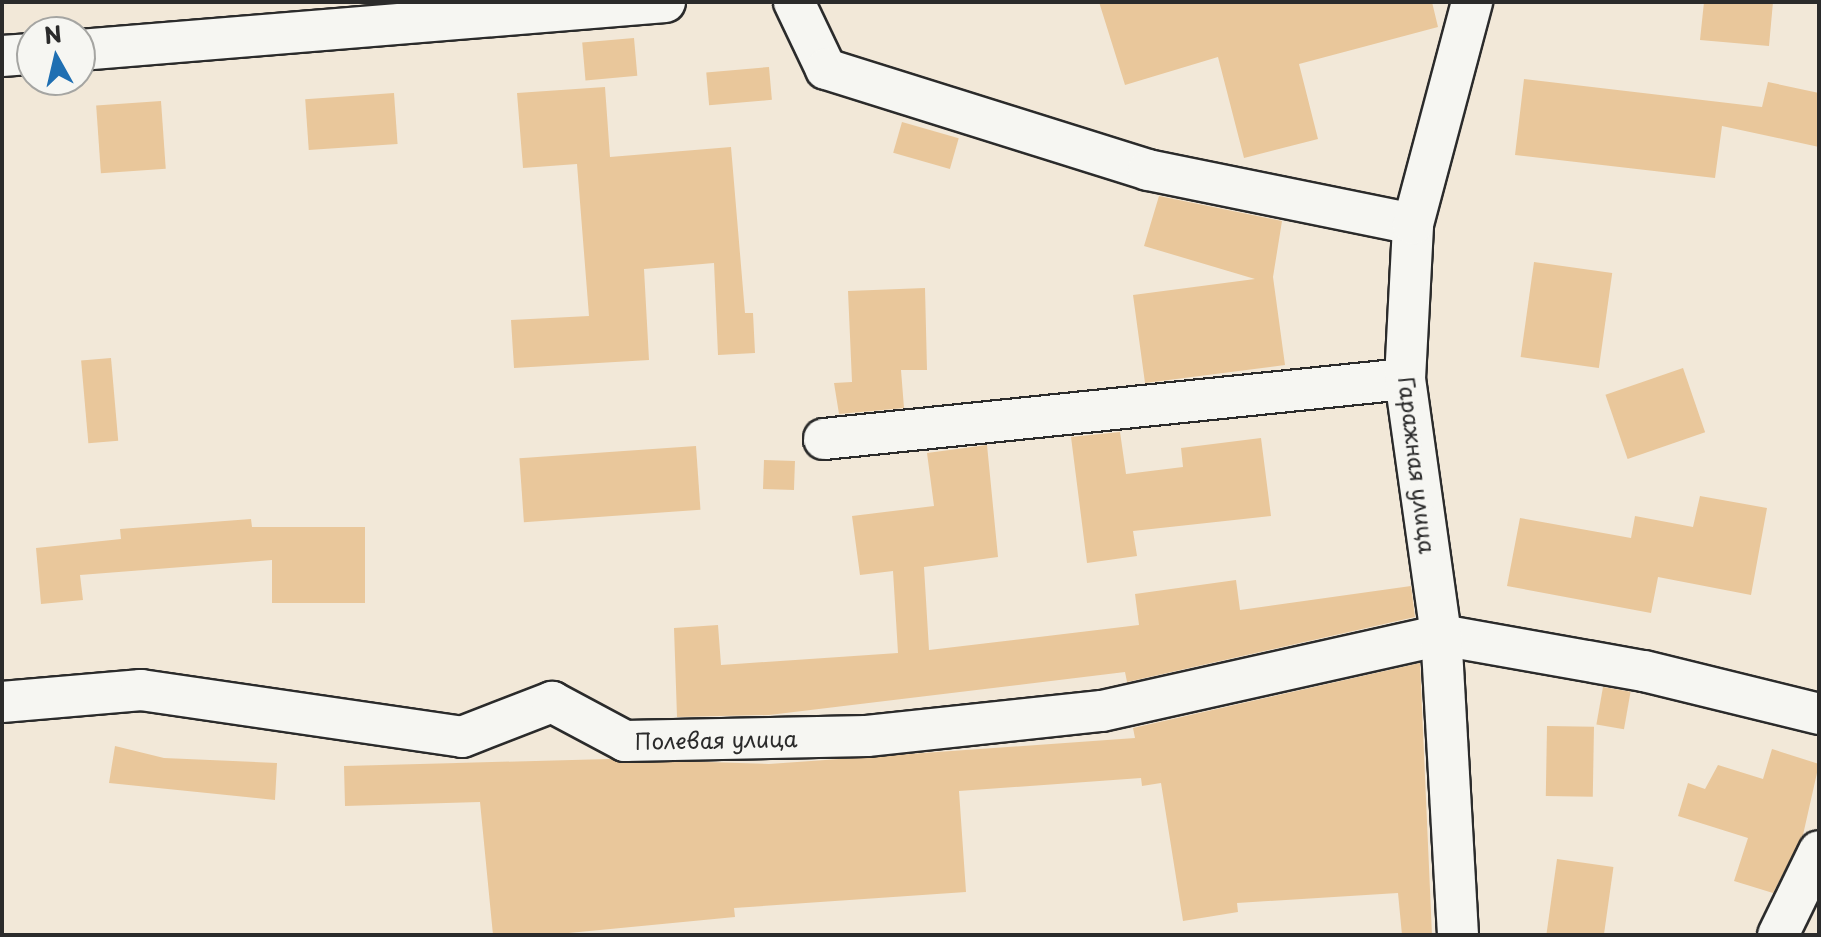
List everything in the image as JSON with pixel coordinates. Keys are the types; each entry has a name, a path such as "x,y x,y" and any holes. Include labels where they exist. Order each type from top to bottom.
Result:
{"street":[{"path":"96,49 665,2"},
{"path":"794,2 826,69 1148,170 1413,224"},
{"name":"Гаражная улица","path":"1458,935 1441,635 1405,379 1413,224 1472,2"},
{"path":"824,439 1405,379"},
{"path":"1441,635 1644,671 1819,714"},
{"name":"Полевая улица","path":"2,702 141,690 462,737 552,702 625,741 867,736 1102,711 1441,635"},
{"path":"1778,935 1819,851"}],"building":[{"path":"1099,2 1432,2 1438,27 1299,64 1318,139 1244,158 1218,57 1125,85"},
{"path":"1704,2 1773,2 1769,46 1700,40"},
{"path":"634,38 637,76 586,80 582,43"},
{"path":"769,67 772,100 709,105 706,72"},
{"path":"1524,79 1762,107 1768,82 1819,93 1819,147 1722,126 1715,178 1515,155"},
{"path":"605,87 610,157 731,147 745,313 753,313 755,353 718,355 714,263 644,269 649,360 514,368 511,320 589,316 577,164 523,168 517,93"},
{"path":"394,93 398,144 309,150 305,99"},
{"path":"161,101 166,169 101,173 96,106"},
{"path":"902,122 959,138 950,169 893,153"},
{"path":"1159,196 1282,221 1273,277 1285,365 1145,383 1133,295 1255,279 1144,246"},
{"path":"1534,262 1612,273 1599,368 1521,357"},
{"path":"925,288 927,370 901,370 904,408 839,414 834,383 852,382 848,291"},
{"path":"111,358 118,441 88,443 81,361"},
{"path":"1683,368 1705,432 1628,459 1605,395"},
{"path":"1120,432 1126,474 1183,467 1181,448 1261,438 1271,516 1133,531 1137,556 1087,563 1071,437"},
{"path":"987,445 998,557 924,567 929,650 1139,625 1135,594 1236,580 1240,610 1411,586 1415,617 1127,682 1125,672 769,715 677,717 674,628 718,625 721,665 898,653 893,571 860,575 852,516 934,506 927,453"},
{"path":"696,446 700,510 524,522 519,458"},
{"path":"764,460 795,461 794,490 763,489"},
{"path":"1700,496 1767,508 1751,595 1658,577 1651,613 1507,586 1520,518 1631,538 1635,516 1693,527"},
{"path":"251,519 252,527 365,527 365,603 272,603 272,560 80,575 83,600 41,604 36,548 121,539 120,529"},
{"path":"1420,663 1432,935 1402,935 1398,893 1237,903 1238,912 1183,921 1161,783 1142,786 1141,778 959,791 966,892 734,908 735,917 548,935 493,935 480,802 345,806 344,766 609,759 769,764 1135,738 1133,728"},
{"path":"1603,687 1631,692 1624,729 1596,724"},
{"path":"1547,726 1594,727 1593,797 1546,796"},
{"path":"115,746 164,758 277,763 275,800 109,783"},
{"path":"1772,749 1819,764 1803,835 1773,893 1734,881 1748,838 1678,816 1688,783 1705,789 1718,765 1763,779"},
{"path":"1557,859 1613,867 1604,935 1546,935"}]}
